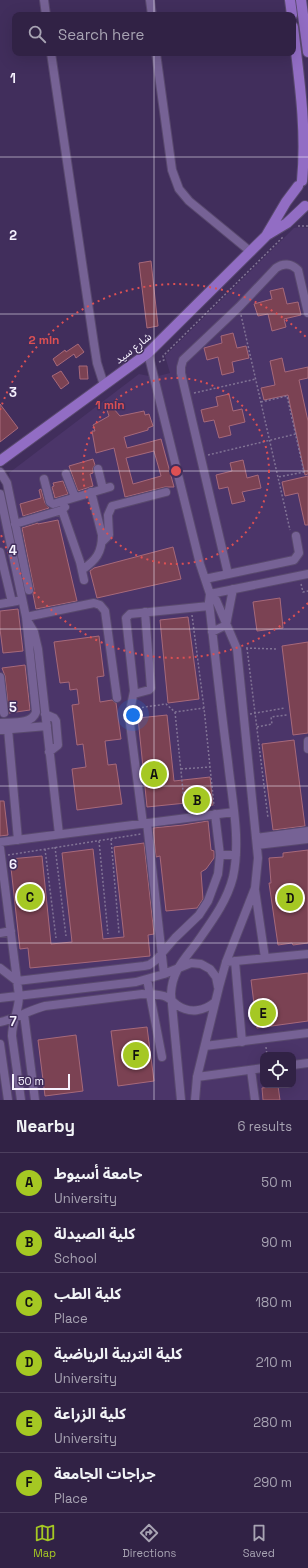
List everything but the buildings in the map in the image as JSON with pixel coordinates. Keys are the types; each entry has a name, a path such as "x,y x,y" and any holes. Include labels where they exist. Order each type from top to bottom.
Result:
{"main road":[{"path":"290,0 292,12"},
{"path":"302,0 308,52"},
{"path":"296,54 303,118 304,150 303,182 296,196 301,204 306,207"},
{"name":"شارع سيد","path":"0,461 148,353 266,236 286,202 303,182"},
{"name":"شارع سيد","path":"266,236 287,223 306,207"}],"street":[{"path":"44,0 46,12"},
{"path":"150,0 152,12"},
{"path":"51,56 94,349 104,384"},
{"path":"156,56 168,147 175,181 189,201 251,252"},
{"path":"228,574 180,370 183,360 239,307 280,265 288,264 298,270 308,313"},
{"path":"148,353 204,578 210,594 216,600 237,649 256,842 257,873 255,888 226,962 218,987 197,1077 194,1100"},
{"path":"44,479 50,503 53,504 106,488 98,470"},
{"path":"0,472 7,483 29,590"},
{"path":"66,474 75,497"},
{"path":"82,570 95,560 100,551 102,542 102,535 92,492"},
{"path":"102,542 109,536 108,515 112,506 166,492"},
{"path":"0,494 26,617 35,714 32,719 27,721 0,723"},
{"path":"15,524 62,510 65,506 66,500"},
{"path":"62,510 84,580"},
{"path":"204,578 298,558 299,553 293,533"},
{"path":"0,552 12,602"},
{"path":"210,594 304,575"},
{"path":"226,625 233,589"},
{"path":"181,1100 172,987 177,969 210,923 225,899 232,878 236,855 234,812 209,606 210,594"},
{"path":"0,604 22,600"},
{"path":"26,617 94,603 103,607 105,610 117,698"},
{"path":"164,974 148,833 145,823 129,716 134,694 126,618 130,614 209,606"},
{"path":"134,694 149,690 150,688 145,612"},
{"path":"26,617 36,639 59,834"},
{"path":"212,632 226,625"},
{"path":"0,677 4,713"},
{"path":"45,714 54,718 56,721 58,743 56,748 50,752"},
{"path":"18,840 4,730 46,726"},
{"path":"308,741 308,749"},
{"path":"0,842 234,812"},
{"path":"0,968 17,981 149,965 199,915 212,893 218,874 220,855 215,814"},
{"path":"256,842 308,831"},
{"path":"256,842 308,839"},
{"path":"0,852 19,996 12,1036 21,1100"},
{"path":"220,855 236,855"},
{"path":"255,888 265,958"},
{"path":"212,893 225,899"},
{"path":"199,915 210,923"},
{"path":"0,933 10,931"},
{"path":"226,962 308,954"},
{"path":"236,962 242,1042"},
{"path":"2,996 19,996 147,979 191,963 206,966 216,977 218,987"},
{"path":"147,979 162,1057"},
{"path":"0,1022 16,1018 45,1006 150,994 165,996 182,1008 193,1011 205,1008 215,1002"},
{"path":"24,1014 36,1100"},
{"path":"205,1046 308,1033"},
{"path":"0,1044 8,1100"},
{"path":"296,1065 308,1063"},
{"path":"197,1077 260,1068"},
{"path":"251,1070 255,1100"}],"path":[{"path":"296,226 308,226"},
{"path":"151,365 164,360 163,356 286,234"},
{"path":"239,307 278,477 293,533"},
{"path":"186,395 256,379"},
{"path":"261,402 287,396 296,434 304,472 278,477"},
{"path":"200,456 296,434"},
{"path":"304,575 303,592 308,591"},
{"path":"190,613 192,614 204,708 215,814"},
{"path":"244,648 277,649"},
{"path":"248,648 268,818"},
{"path":"130,709 166,704 175,712 186,818"},
{"path":"175,712 204,708"},
{"path":"251,714 285,708"},
{"path":"257,727 272,724 272,717 287,715"},
{"path":"181,770 210,767"},
{"path":"0,852 45,849 148,833"},
{"path":"111,839 119,933"},
{"path":"99,841 108,934"},
{"path":"55,847 66,936"},
{"path":"45,849 56,938"},
{"path":"266,1039 267,1052"}],"shaded area":[{"path":"294,228 308,228 308,1100 0,1100 0,493 12,490 9,473 139,374 154,377 170,373 165,356"}],"place":[{"name":"جامعة أسيوط","path":"154,774"},
{"name":"كلية الصيدلة","path":"197,800"},
{"name":"كلية الطب","path":"30,897"},
{"name":"كلية التربية الرياضية","path":"290,898"},
{"name":"كلية الزراعة","path":"263,1013"},
{"name":"جراجات الجامعة","path":"136,1055"}]}
